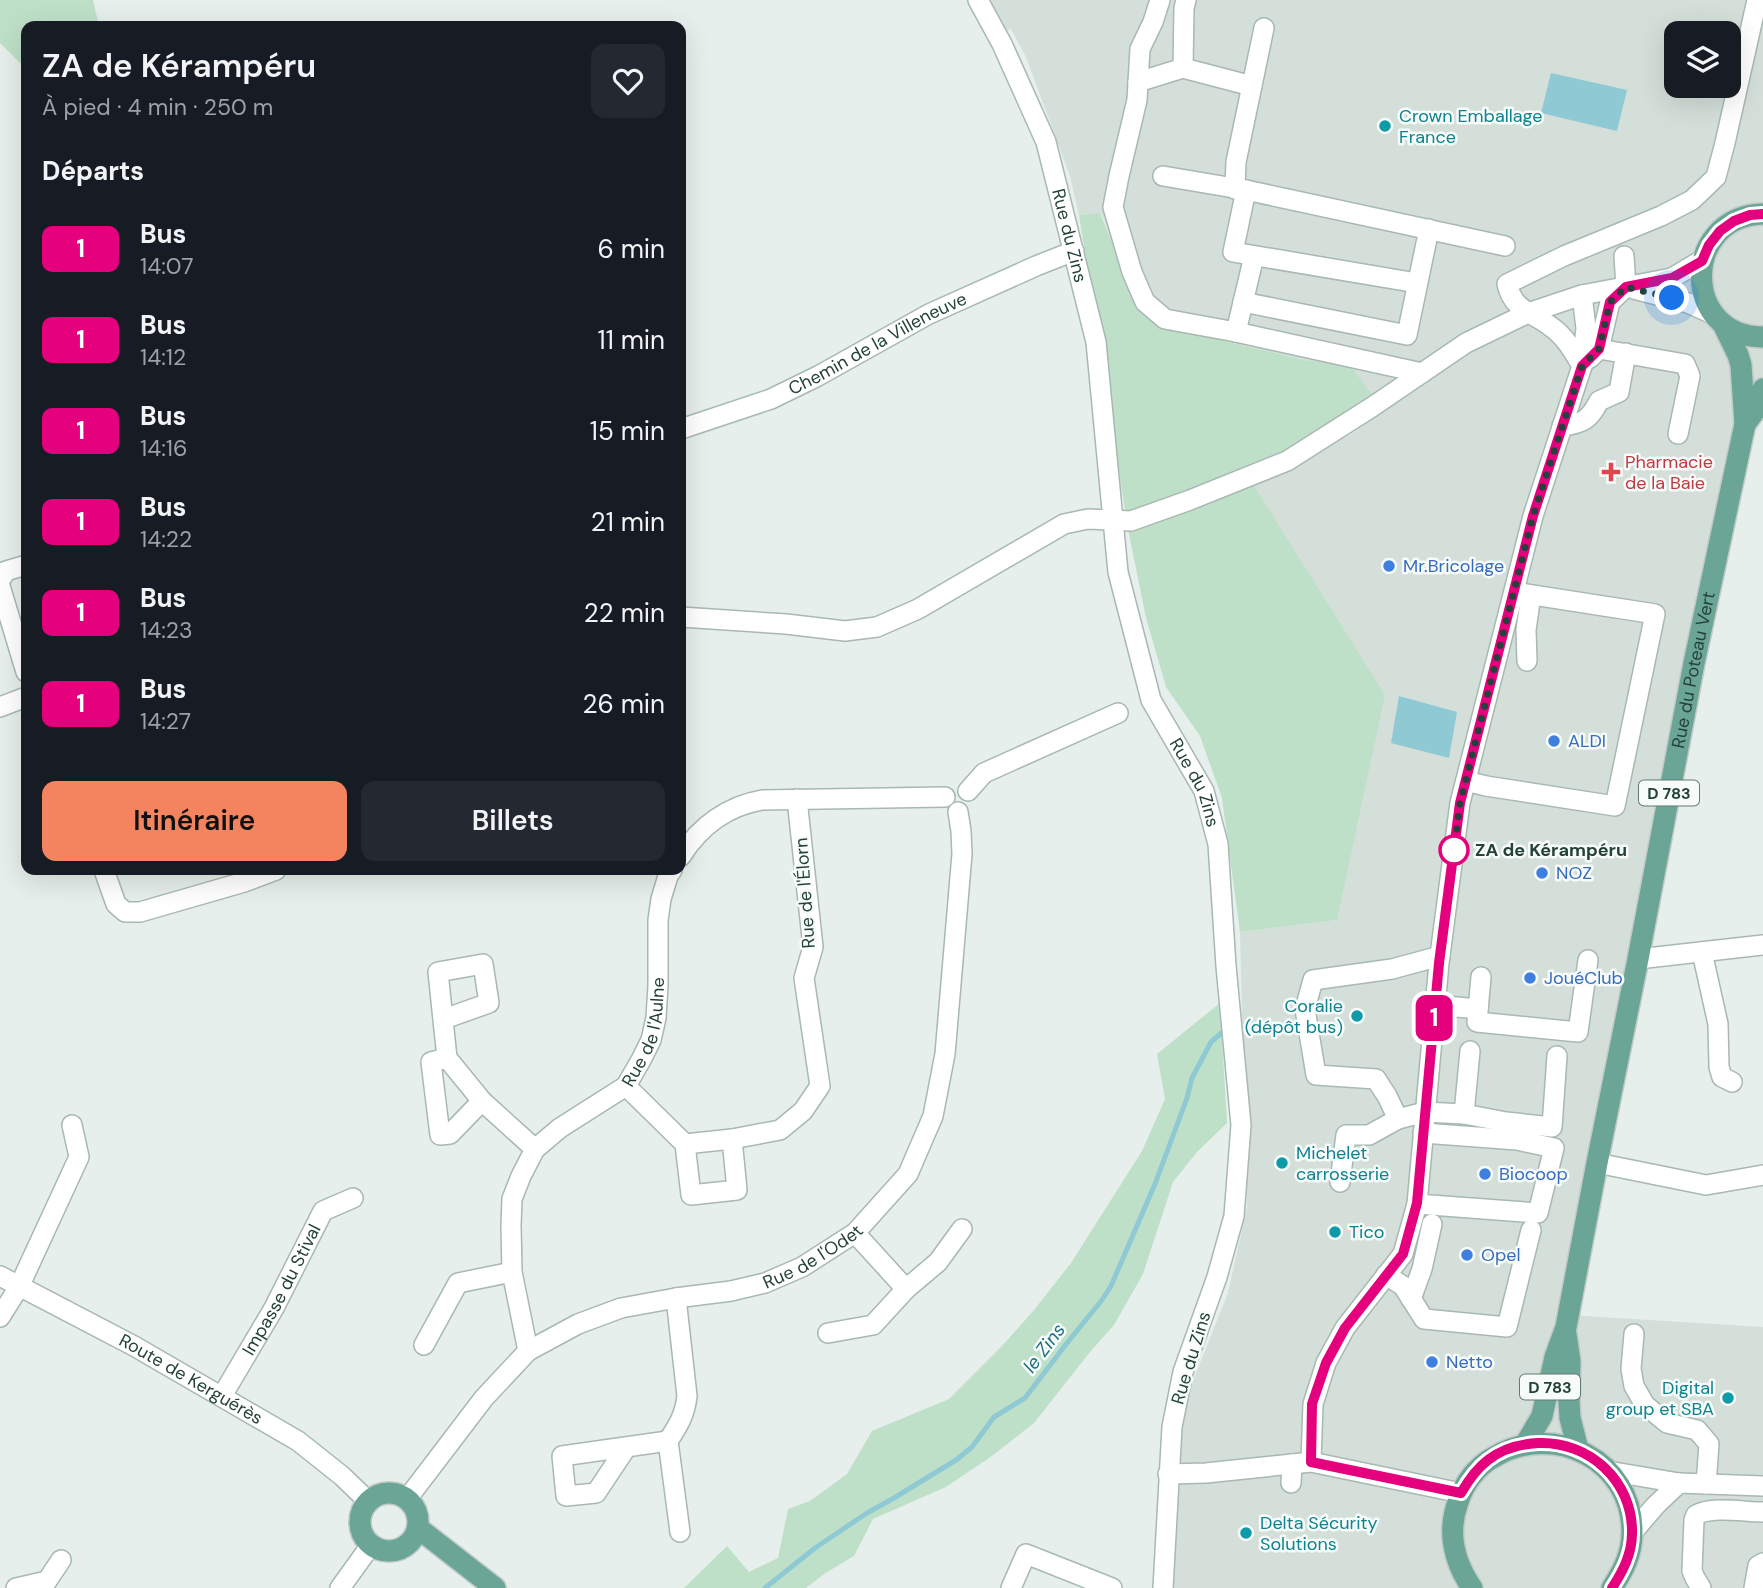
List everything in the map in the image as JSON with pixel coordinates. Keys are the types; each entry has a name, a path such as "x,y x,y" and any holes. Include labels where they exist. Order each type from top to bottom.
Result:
{"main road":[{"path":"1702,261 1709,245 1720,231 1734,221 1756,214 1763,196"},
{"name":"Rue du Poteau Vert","path":"1526,1443 1542,1416 1555,1357 1566,1327 1694,663 1745,424 1741,365 1719,319 1703,295 1702,261"},
{"path":"1719,319 1734,331 1763,337"},
{"name":"Rue du Poteau Vert","path":"1745,424 1757,408 1763,389"},
{"name":"Rue du Poteau Vert","path":"1566,1327 1570,1361 1570,1418 1578,1449"},
{"path":"1472,1588 1459,1567 1453,1549 1454,1511 1472,1475 1487,1460 1526,1443 1552,1443 1578,1449 1594,1458 1618,1484 1631,1516 1632,1533 1631,1547 1619,1583"},
{"path":"392,1493 407,1500 416,1512 418,1528 408,1545 390,1551 371,1545 361,1529 360,1519 369,1502 375,1497 392,1493"},
{"path":"418,1528 495,1588"},
{"path":"1453,1588 1459,1567"}],"street":[{"name":"Rue du Zins","path":"978,0 1002,44 1046,142 1096,342 1118,572 1151,700 1204,791 1217,844 1241,1125 1234,1216 1217,1277 1183,1372 1171,1427 1163,1588"},
{"path":"1160,0 1140,49 1137,100 1113,207 1132,272 1145,302 1165,318 1422,373"},
{"path":"1183,68 1186,0"},
{"path":"1582,366 1568,342 1550,326 1528,313 1510,296 1507,284 1564,256 1661,216 1692,200 1716,177 1757,0"},
{"path":"1264,28 1236,162 1241,189 1233,252 1417,283"},
{"path":"1138,82 1183,68 1252,86"},
{"path":"1163,176 1241,189 1505,246"},
{"path":"1243,302 1406,335 1429,229"},
{"name":"Chemin de la Villeneuve","path":"686,427 771,400 929,314 1036,265 1074,251"},
{"path":"1236,332 1254,256"},
{"path":"1624,256 1626,287"},
{"path":"686,617 845,631 877,627 928,604 1064,524 1088,520 1131,520 1287,461 1466,344 1528,313 1582,295 1672,278 1702,261"},
{"path":"1582,366 1599,349 1610,302 1626,287"},
{"path":"1626,287 1672,298 1719,319"},
{"path":"1298,1470 1312,1404 1326,1363 1345,1328 1403,1254 1417,1203 1440,956 1460,803 1522,594 1533,516 1582,366 1586,328 1582,295"},
{"path":"1599,349 1685,364 1690,376 1678,434"},
{"path":"1562,426 1576,425 1592,416 1599,401 1619,392 1626,353"},
{"path":"0,580 6,571 21,566"},
{"path":"0,586 4,614 21,659"},
{"path":"1522,594 1527,661"},
{"path":"1466,781 1615,806 1655,614 1522,594"},
{"path":"0,706 21,699"},
{"path":"686,848 705,826 727,811 762,800 952,804 966,809 971,803 968,791 984,773 1118,713"},
{"name":"Rue de l'Élorn","path":"685,1144 780,1130 803,1111 820,1086 804,978 813,947 797,799"},
{"name":"Rue de l'Odet","path":"407,1500 485,1398 528,1351 578,1324 621,1308 730,1291 765,1283 802,1267 855,1233 908,1174 933,1116 944,1054 962,854 961,831 952,804"},
{"path":"106,875 116,904 125,912 140,912 263,875"},
{"name":"Rue de l'Aulne","path":"528,1351 512,1272 512,1199 535,1149 560,1128 626,1086 651,1040 659,986 658,920 669,875"},
{"path":"1638,960 1763,945"},
{"path":"1702,952 1718,1024 1719,1067 1722,1077 1732,1082"},
{"path":"1398,1119 1376,1079 1316,1075 1306,1009 1313,980 1392,969 1440,956"},
{"path":"1481,977 1477,1022 1578,1032 1588,960"},
{"path":"1435,1005 1478,1009"},
{"path":"444,1019 447,1058 482,1101 535,1149"},
{"path":"1464,1114 1470,1051"},
{"path":"1340,1182 1346,1135 1369,1135 1398,1119 1425,1112 1464,1114 1552,1127 1558,1055"},
{"path":"447,1058 430,1062 440,1135 450,1134 482,1101"},
{"path":"626,1086 685,1144 691,1195 737,1190 732,1139"},
{"path":"0,1317 19,1287 79,1157 72,1125"},
{"path":"1417,1203 1538,1213 1554,1148 1517,1140 1423,1133"},
{"path":"1597,1163 1706,1185 1763,1175"},
{"name":"Impasse du Stival","path":"222,1396 274,1308 323,1211 353,1198"},
{"path":"1411,1299 1422,1269 1432,1224"},
{"path":"828,1333 873,1325 906,1289 938,1262 962,1229"},
{"path":"1386,1275 1403,1286 1424,1319 1507,1327 1531,1230"},
{"path":"855,1233 906,1289"},
{"path":"424,1345 458,1283 512,1272"},
{"name":"Route de Kerguérès","path":"0,1276 134,1346 298,1441 337,1471 369,1502"},
{"path":"676,1298 687,1396 686,1411 668,1441 680,1532"},
{"path":"1634,1334 1631,1369 1634,1386 1645,1405 1667,1423 1697,1430 1709,1444 1706,1484"},
{"path":"626,1448 668,1441"},
{"path":"1168,1474 1298,1470 1461,1493"},
{"path":"1608,1471 1679,1483 1763,1486"},
{"path":"1632,1533 1679,1483"},
{"path":"1702,1588 1692,1571 1696,1515 1713,1511 1763,1512"},
{"path":"340,1588 371,1545"},
{"path":"1011,1588 1026,1554 1112,1588"},
{"path":"16,1588 47,1581 61,1560"},
{"path":"1754,1588 1758,1566 1763,1563"}],"shaded area":[{"path":"989,0 1763,0 1763,416 1745,425 1568,1315 1763,1327 1763,1588 1174,1588 1175,1426 1228,1293 1247,1207 1240,932 1337,920 1252,484 1289,468 1353,433 1384,411 1349,366 1305,360 1190,333 1139,308 1101,213 1079,215 1070,176 1026,57 1011,29 1003,32"}],"green space":[{"path":"0,0 93,0 98,21 21,21 21,64 0,43"},
{"path":"1100,213 1139,308 1190,333 1305,360 1350,365 1384,411 1320,451 1253,484 1385,695 1337,920 1240,932 1222,798 1200,736 1166,687 1146,618 1128,529 1079,215"},
{"path":"1220,1003 1227,1123 1197,1152 1173,1182 1143,1274 1114,1325 1034,1423 946,1487 873,1519 854,1556 806,1588 684,1588 727,1546 749,1572 778,1558 788,1509 810,1501 847,1474 872,1431 949,1399 1001,1347 1071,1263 1142,1151 1165,1099 1157,1054"}],"water":[{"path":"1551,73 1627,90 1617,131 1541,113"},
{"path":"1399,696 1457,712 1449,758 1391,743"}],"waterway":[{"name":"le Zins","path":"765,1588 815,1548 867,1513 956,1460 972,1447 994,1417 1025,1398 1111,1286 1155,1184 1192,1078 1211,1042 1226,1029"}],"bus line":[{"name":"1","path":"1612,1588 1622,1573 1631,1547 1631,1516 1618,1484 1594,1458 1578,1449 1552,1443 1526,1443 1487,1460 1472,1475 1461,1493 1311,1462 1312,1404 1326,1363 1345,1328 1403,1254 1417,1203 1439,963 1460,803 1533,516 1582,366 1599,349 1610,302 1626,287 1672,278 1702,261 1709,245 1720,231 1734,221 1763,214"}],"place":[{"name":"Crown Emballage France","path":"1385,126"},
{"name":"Pharmacie de la Baie","path":"1611,472"},
{"name":"Mr.Bricolage","path":"1389,566"},
{"name":"ALDI","path":"1554,741"},
{"name":"ZA de Kérampéru","path":"1454,850"},
{"name":"NOZ","path":"1542,873"},
{"name":"JouéClub","path":"1530,978"},
{"name":"Coralie (dépôt bus)","path":"1357,1016"},
{"name":"Michelet carrosserie","path":"1282,1163"},
{"name":"Biocoop","path":"1485,1174"},
{"name":"Tico","path":"1335,1232"},
{"name":"Opel","path":"1467,1255"},
{"name":"Netto","path":"1432,1362"},
{"name":"Digital group et SBA","path":"1728,1398"},
{"name":"Delta Sécurity Solutions","path":"1246,1533"}],"route":[{"path":"1454,850 1460,803 1533,516 1582,366 1599,349 1610,302 1626,287 1672,298"}]}
